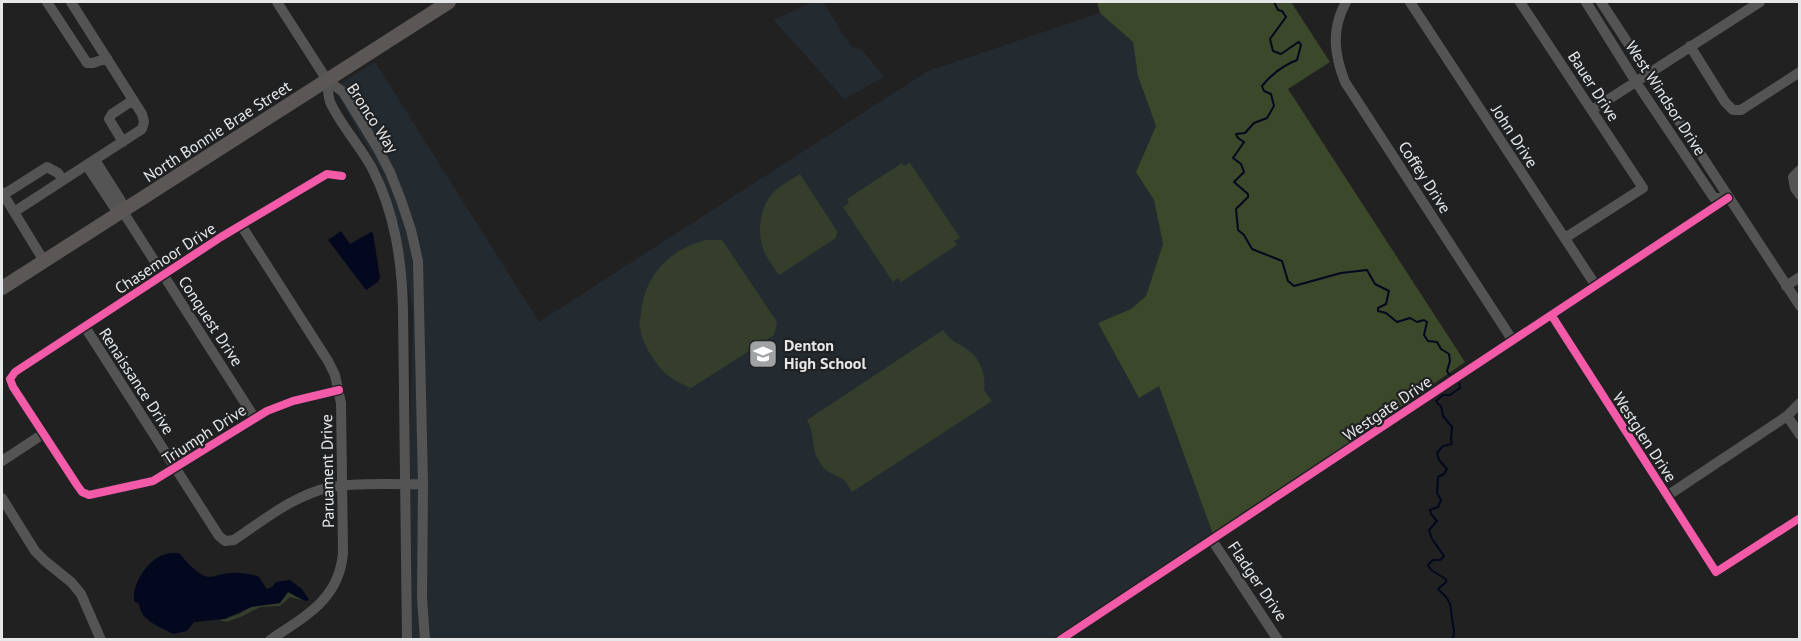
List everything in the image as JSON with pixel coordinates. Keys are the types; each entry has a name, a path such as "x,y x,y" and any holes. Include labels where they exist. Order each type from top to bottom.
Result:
{"main road":[{"name":"North Bonnie Brae Street","path":"2,288 121,209 449,2"}],"street":[{"path":"47,2 87,63 107,58"},
{"path":"14,212 142,129 144,122 142,114 71,2"},
{"path":"277,2 327,80"},
{"name":"Coffey Drive","path":"1346,2 1337,22 1336,55 1345,82 1513,341"},
{"name":"John Drive","path":"1410,2 1596,286"},
{"name":"Bauer Drive","path":"1520,2 1643,188 1564,238"},
{"name":"West Windsor Drive","path":"1586,2 1636,82 1714,198 1728,198"},
{"name":"West Windsor Drive","path":"1601,2 1800,306"},
{"path":"1592,110 1760,2"},
{"path":"1690,46 1725,102 1733,110 1741,110 1800,72"},
{"name":"Bronco Way","path":"327,80 343,92 390,172 411,230 418,261 423,484 422,598 425,639"},
{"name":"Bronco Way","path":"327,80 330,102 367,159 381,190 400,257 403,300 407,639"},
{"path":"123,142 109,119 112,114 133,100"},
{"name":"Conquest Drive","path":"91,163 121,201 121,209 254,417"},
{"path":"44,261 2,193 47,167 58,172 63,180"},
{"path":"1800,170 1793,177 1795,188 1800,195"},
{"name":"Chasemoor Drive","path":"43,434 13,387 10,380 15,372 241,225 323,176 331,173 342,176"},
{"name":"Westgate Drive","path":"1060,639 1728,198"},
{"name":"Paruament Drive","path":"241,225 328,361 339,390 341,404 343,553 337,581 320,605 270,639"},
{"path":"1786,286 1800,277"},
{"name":"Westglen Drive","path":"1552,316 1716,572 1800,518"},
{"name":"Renaissance Drive","path":"85,327 225,542 234,540 293,501 321,490 343,486"},
{"name":"Triumph Drive","path":"43,434 82,492 89,495 147,483 175,468 254,417 293,401 339,390"},
{"path":"1667,496 1787,416 1800,403"},
{"path":"1787,416 1800,435"},
{"path":"2,461 43,434"},
{"path":"343,486 423,484"},
{"path":"2,498 35,551 71,582 81,594 101,639"},
{"name":"Fladger Drive","path":"1212,540 1278,639"}],"shaded area":[{"path":"813,2 823,2 851,47 861,49 884,77 844,99 774,20"},
{"name":"Denton High School","path":"1100,13 1133,42 1138,76 1156,126 1136,172 1154,200 1163,244 1146,296 1131,309 1098,323 1139,398 1159,385 1214,537 1053,639 408,639 406,612 413,309 382,173 334,88 375,62 539,322 928,71"}],"green space":[{"path":"1097,2 1291,2 1330,62 1288,89 1465,362 1214,537 1159,386 1139,398 1098,323 1131,309 1146,296 1163,244 1154,200 1136,172 1156,126 1138,76 1133,42 1100,13"},
{"path":"902,163 904,166 910,163 960,238 954,241 957,245 901,282 898,278 893,282 843,207 849,203 847,199"},
{"path":"800,174 837,231 836,238 779,275 764,251 760,235 761,219 771,196"},
{"path":"705,240 722,240 777,322 774,335 691,388 670,377 656,362 643,340 640,321 647,288 661,266 680,250"},
{"path":"943,330 950,338 973,354 980,363 984,390 992,401 852,492 844,480 829,472 821,464 815,453 807,420"},
{"path":"288,592 305,601 290,597 280,606 260,607 226,622 219,620 239,614 251,607 280,603"}],"water":[{"path":"341,231 350,244 373,233 380,278 366,290 328,240"},
{"path":"179,553 194,569 207,577 234,573 258,576 267,589 276,582 290,580 302,589 309,600 305,601 288,592 280,603 251,607 225,619 194,622 187,631 173,634 147,619 140,610 139,604 134,601 135,589 143,571 159,557"}],"waterway":[{"path":"1274,2 1278,10 1282,11 1286,17 1270,39 1273,51 1281,54 1299,42 1301,45 1297,60 1278,71 1262,86 1264,91 1271,94 1274,106 1267,118 1254,123 1245,133 1236,134 1244,142 1233,158 1241,164 1244,172 1234,182 1248,194 1248,197 1236,209 1238,230 1244,235 1252,249 1282,261 1288,281 1294,286 1341,273 1367,270 1375,284 1389,291 1386,304 1378,308 1378,311 1386,313 1397,322 1410,318 1417,322 1424,320 1427,322 1424,335 1428,341 1437,342 1441,349 1449,354 1450,361 1447,371 1450,376"},
{"path":"1452,640 1454,632 1450,606 1438,589 1446,582 1446,579 1431,570 1428,565 1433,560 1440,560 1444,556 1432,539 1429,530 1437,521 1430,510 1438,507 1441,500 1437,493 1438,477 1447,469 1439,460 1437,453 1443,446 1452,444 1452,427 1443,416 1441,406 1436,401 1443,395 1450,395 1460,388 1459,381"}],"cycle path":[{"path":"339,390 293,401 267,411 153,481 89,495 82,492 77,485 10,379 15,372 221,237 327,174 342,176"},
{"path":"1060,640 1728,198"},
{"path":"1552,316 1716,572 1800,518"}],"place":[{"name":"Denton High School","path":"763,354"}]}
